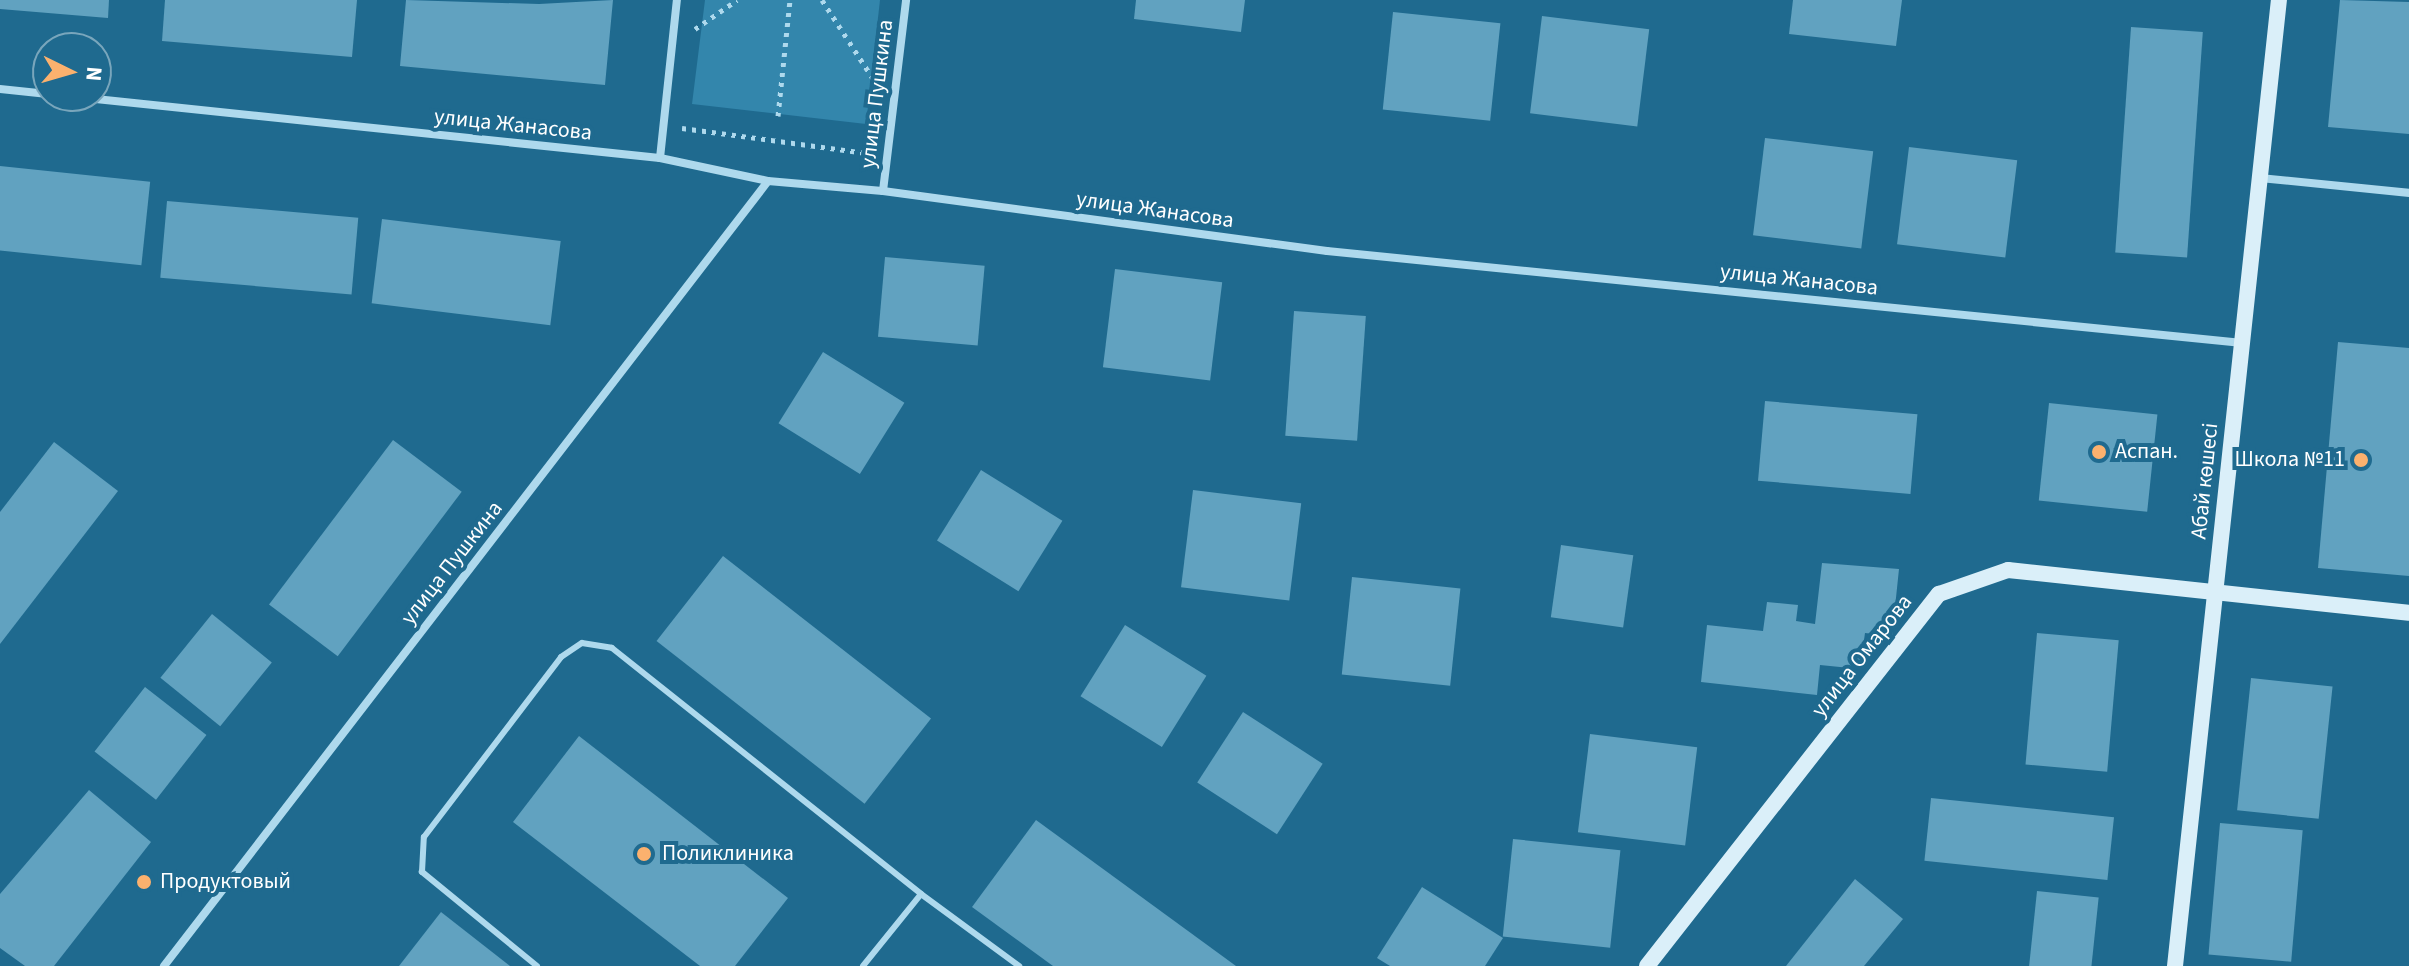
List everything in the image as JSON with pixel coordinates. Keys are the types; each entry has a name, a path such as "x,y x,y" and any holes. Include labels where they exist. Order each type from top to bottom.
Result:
{"main road":[{"name":"Абай көшесі","path":"2175,966 2279,0"},
{"name":"улица Омарова","path":"1647,966 1939,594 2008,570 2409,613"}],"street":[{"path":"660,158 677,0"},
{"name":"улица Пушкина","path":"883,191 906,0"},
{"path":"0,89 32,92"},
{"name":"улица Жанасова","path":"112,101 660,158 768,181 883,191 1327,251 2242,343"},
{"path":"2260,178 2409,193"},
{"name":"улица Пушкина","path":"164,966 768,181"}],"lane":[{"path":"537,966 422,872 424,837 561,657 582,643 612,648 921,894 1019,966"},
{"path":"863,966 921,894"}],"path":[{"path":"686,25 685,37 737,0"},
{"path":"778,116 790,0"},
{"path":"822,0 881,90 883,75"},
{"path":"678,112 677,127 872,154 874,141"}],"shaded area":[{"path":"705,0 880,0 866,124 692,104"}],"building":[{"path":"0,0 109,0 108,18 0,9"},
{"path":"165,0 357,0 352,57 162,41"},
{"path":"406,0 539,4 613,0 605,85 400,66"},
{"path":"1136,0 1245,0 1241,32 1134,19"},
{"path":"1793,0 1902,0 1896,46 1789,34"},
{"path":"2340,0 2409,2 2409,134 2328,127"},
{"path":"1393,12 1500,23 1490,121 1383,109"},
{"path":"1542,16 1649,29 1637,126 1530,113"},
{"path":"2131,27 2203,32 2187,257 2115,252"},
{"path":"1765,138 1873,151 1861,249 1753,235"},
{"path":"1909,147 2017,160 2005,258 1897,244"},
{"path":"0,166 150,182 141,265 0,250"},
{"path":"167,201 358,218 352,294 160,278"},
{"path":"382,219 561,241 550,325 372,303"},
{"path":"885,257 985,266 978,345 878,337"},
{"path":"1115,269 1222,282 1210,380 1103,367"},
{"path":"1294,311 1366,316 1357,441 1285,436"},
{"path":"2338,342 2409,348 2409,576 2318,568"},
{"path":"823,352 904,403 860,474 778,423"},
{"path":"1765,401 1917,414 1910,494 1758,481"},
{"path":"2049,403 2157,414 2147,512 2039,500"},
{"path":"393,440 462,492 338,656 269,605"},
{"path":"54,442 118,491 0,644 0,512"},
{"path":"981,470 1062,521 1018,591 937,540"},
{"path":"1193,490 1301,503 1289,601 1181,587"},
{"path":"1561,545 1633,555 1623,627 1551,617"},
{"path":"723,556 931,719 865,804 657,641"},
{"path":"1822,563 1899,569 1892,636 1865,633 1860,669 1820,665 1817,695 1701,682 1707,625 1763,631 1767,602 1798,605 1796,621 1815,624"},
{"path":"1352,577 1460,588 1450,686 1342,674"},
{"path":"212,614 272,662 220,726 160,678"},
{"path":"1125,625 1206,676 1162,747 1080,696"},
{"path":"2037,633 2119,640 2107,772 2025,764"},
{"path":"2251,678 2333,687 2319,819 2237,810"},
{"path":"145,687 206,735 156,800 95,752"},
{"path":"1243,712 1323,764 1277,834 1197,782"},
{"path":"1590,734 1697,747 1685,845 1578,832"},
{"path":"579,736 788,898 735,966 700,966 513,822"},
{"path":"89,790 151,842 54,966 25,966 0,948 0,894"},
{"path":"1931,798 2114,817 2107,880 1924,861"},
{"path":"1036,820 1236,966 1053,966 972,907"},
{"path":"2220,823 2303,830 2291,962 2208,954"},
{"path":"1513,839 1620,850 1610,948 1503,936"},
{"path":"1855,879 1903,919 1864,966 1786,966"},
{"path":"1422,887 1503,938 1485,966 1390,966 1377,958"},
{"path":"2037,891 2099,897 2091,966 2029,966"},
{"path":"441,912 510,966 399,966"}],"place":[{"name":"Аспан.","path":"2099,452"},
{"name":"Школа №11","path":"2361,460"},
{"name":"Поликлиника","path":"644,854"},
{"name":"Продуктовый","path":"144,882"}]}
